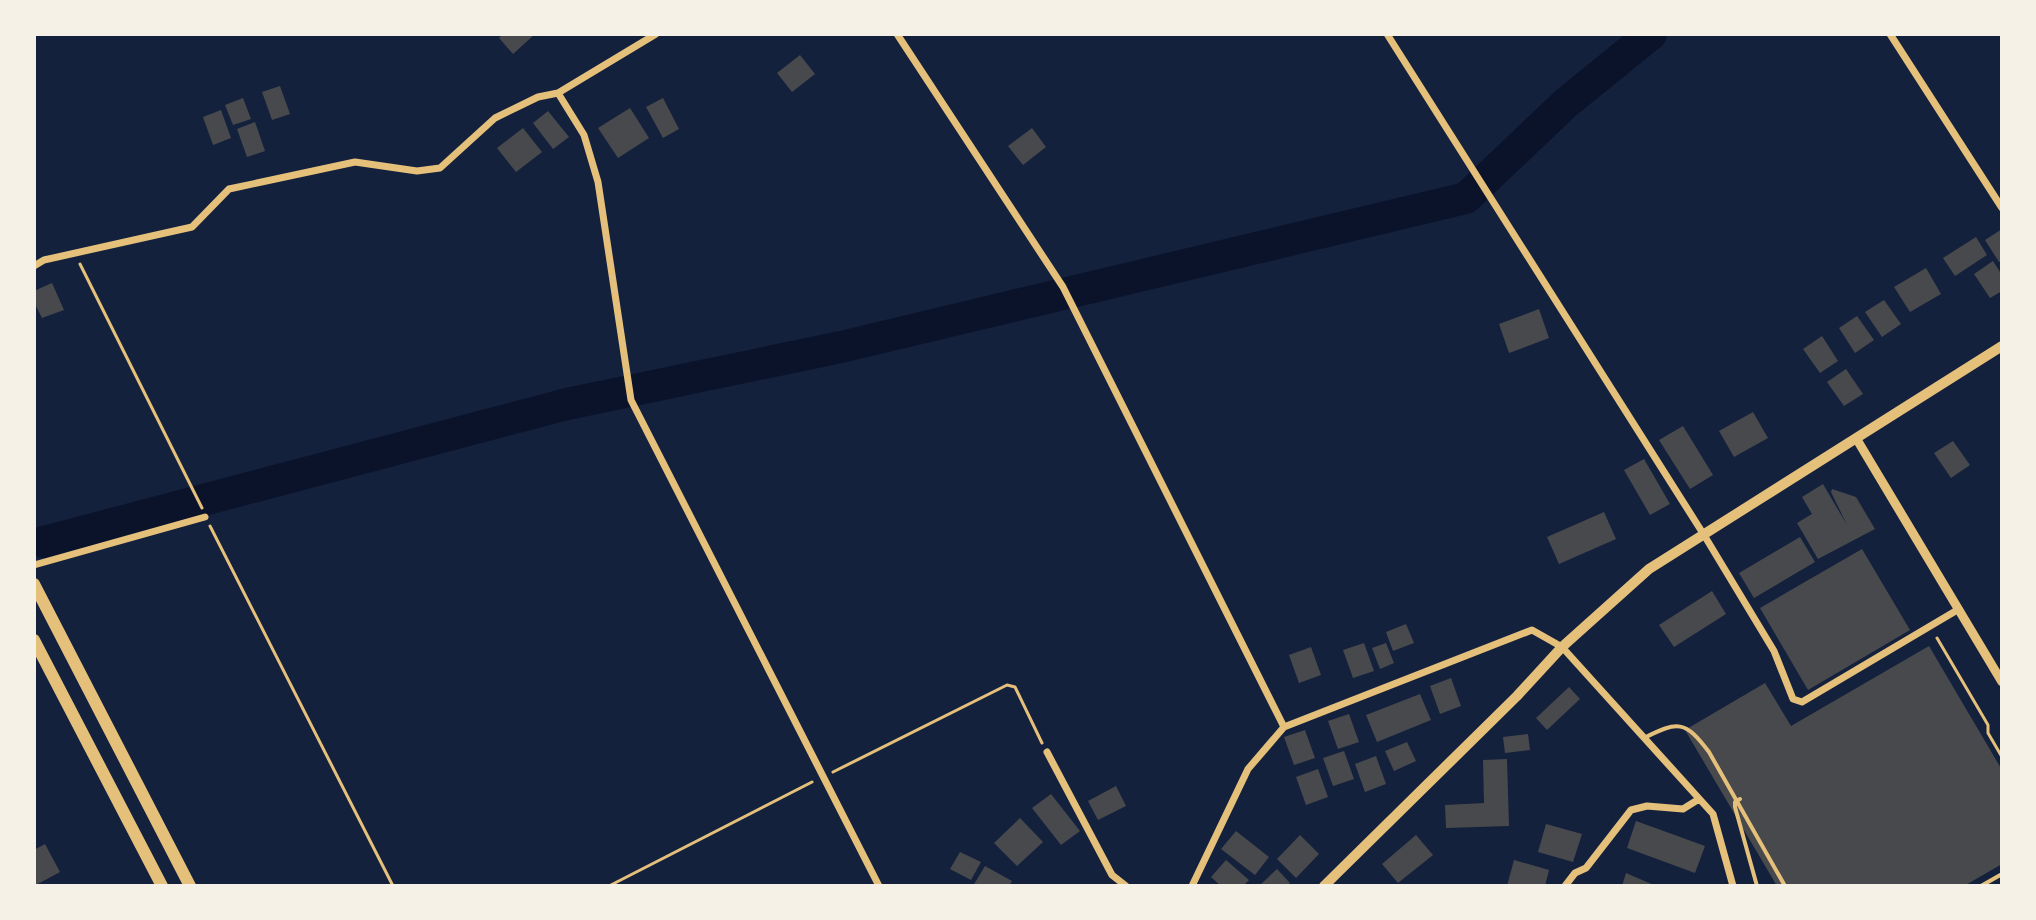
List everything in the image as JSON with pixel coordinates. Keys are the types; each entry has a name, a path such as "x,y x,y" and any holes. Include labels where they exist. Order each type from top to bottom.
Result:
{"main road":[{"path":"1324,886 1517,696 1562,647 1649,569 2002,346"},
{"path":"34,584 190,886"},
{"path":"34,640 162,886"}],"street":[{"path":"34,266 44,260 192,227 229,189 355,162 417,171 440,168 495,118 538,97 558,93 656,34"},
{"path":"897,34 1063,287 1284,727"},
{"path":"1387,34 1704,535 1774,651 1793,699 1802,702 1959,609"},
{"path":"1890,34 2002,208"},
{"path":"558,93 584,135 598,182 631,400 879,886"},
{"path":"1856,438 2002,682"},
{"path":"34,565 205,517"},
{"path":"1192,886 1248,769 1284,727 1532,630 1562,647 1713,814 1733,886"},
{"path":"1047,752 1112,875 1126,886"},
{"path":"1565,886 1575,873 1586,868 1631,810 1647,806 1683,809 1699,799"}],"lane":[{"path":"1644,738 1671,725 1693,731 1709,752 1785,886"},
{"path":"1740,799 1735,802 1735,807 1757,886"},
{"path":"1981,886 2002,874"}],"path":[{"path":"77,253 79,264 201,507"},
{"path":"205,517 393,886"},
{"path":"1930,626 1988,725 1988,733 2002,757"},
{"path":"609,886 1007,685 1015,687 1047,752"}],"building":[{"path":"503,34 535,34 513,54 499,38"},
{"path":"800,55 815,74 792,92 777,73"},
{"path":"280,86 290,114 272,120 262,92"},
{"path":"243,98 251,119 233,125 225,105"},
{"path":"663,98 679,129 663,138 646,107"},
{"path":"630,108 649,138 618,158 598,128"},
{"path":"221,110 231,138 213,145 203,117"},
{"path":"548,111 569,137 553,149 533,123"},
{"path":"255,122 265,151 247,157 237,129"},
{"path":"523,128 542,152 516,172 497,148"},
{"path":"1032,128 1046,147 1023,165 1008,146"},
{"path":"2002,229 2002,260 1999,262 1985,240"},
{"path":"1976,237 1987,255 1955,276 1943,258"},
{"path":"1993,261 2002,275 2002,291 1990,298 1974,274"},
{"path":"1926,268 1941,294 1910,312 1894,287"},
{"path":"52,283 64,310 42,318 34,302 34,291"},
{"path":"1884,300 1901,324 1882,337 1865,312"},
{"path":"1539,309 1549,338 1509,353 1499,324"},
{"path":"1857,316 1874,340 1855,353 1839,328"},
{"path":"1822,336 1838,361 1820,373 1803,349"},
{"path":"1846,369 1863,394 1844,406 1827,382"},
{"path":"1753,412 1768,438 1734,457 1719,431"},
{"path":"1683,426 1713,475 1690,489 1659,440"},
{"path":"1953,441 1970,465 1951,478 1934,453"},
{"path":"1644,459 1670,504 1650,515 1624,470"},
{"path":"1823,484 1847,525 1832,489 1856,497 1875,529 1818,559 1797,523 1812,514 1802,497"},
{"path":"1604,512 1616,539 1559,564 1547,537"},
{"path":"1800,537 1815,562 1754,598 1739,573"},
{"path":"1862,549 1910,630 1808,690 1760,608"},
{"path":"1712,591 1726,614 1674,647 1659,625"},
{"path":"1406,624 1414,643 1393,651 1386,632"},
{"path":"1364,643 1374,671 1353,678 1343,650"},
{"path":"1386,643 1394,663 1380,669 1372,648"},
{"path":"1929,646 2002,770 2002,864 1964,886 1777,886 1685,730 1765,683 1791,726"},
{"path":"1311,647 1321,675 1299,683 1289,655"},
{"path":"1451,678 1461,706 1440,714 1430,686"},
{"path":"1569,687 1580,699 1547,730 1536,718"},
{"path":"1420,694 1431,720 1377,742 1366,715"},
{"path":"1349,714 1359,742 1338,749 1328,721"},
{"path":"1305,730 1315,758 1294,765 1284,737"},
{"path":"1528,734 1530,750 1505,753 1503,737"},
{"path":"1407,742 1416,761 1394,771 1385,751"},
{"path":"1344,751 1354,779 1333,786 1323,758"},
{"path":"1376,756 1386,784 1365,792 1355,764"},
{"path":"1507,759 1509,826 1446,828 1445,805 1484,803 1483,760"},
{"path":"1318,769 1328,797 1306,805 1296,777"},
{"path":"1116,786 1126,806 1098,820 1088,801"},
{"path":"1051,794 1080,831 1061,845 1032,808"},
{"path":"1020,818 1043,842 1017,866 994,843"},
{"path":"1636,821 1705,846 1695,873 1627,848"},
{"path":"1546,824 1582,834 1573,862 1538,852"},
{"path":"1236,831 1269,857 1255,875 1221,849"},
{"path":"1300,835 1319,854 1296,878 1277,859"},
{"path":"1416,835 1433,855 1398,883 1382,864"},
{"path":"45,844 60,872 34,886 34,850"},
{"path":"960,852 981,862 971,880 950,869"},
{"path":"1226,860 1249,880 1243,886 1221,886 1211,877"},
{"path":"1514,860 1549,870 1545,886 1507,886"},
{"path":"985,866 1012,881 1009,886 973,886"},
{"path":"1277,869 1290,883 1286,886 1259,886"},
{"path":"1626,873 1656,886 1622,886"}],"waterway":[{"path":"44,542 567,404 841,347 1466,198 1566,103 1651,34"}]}
